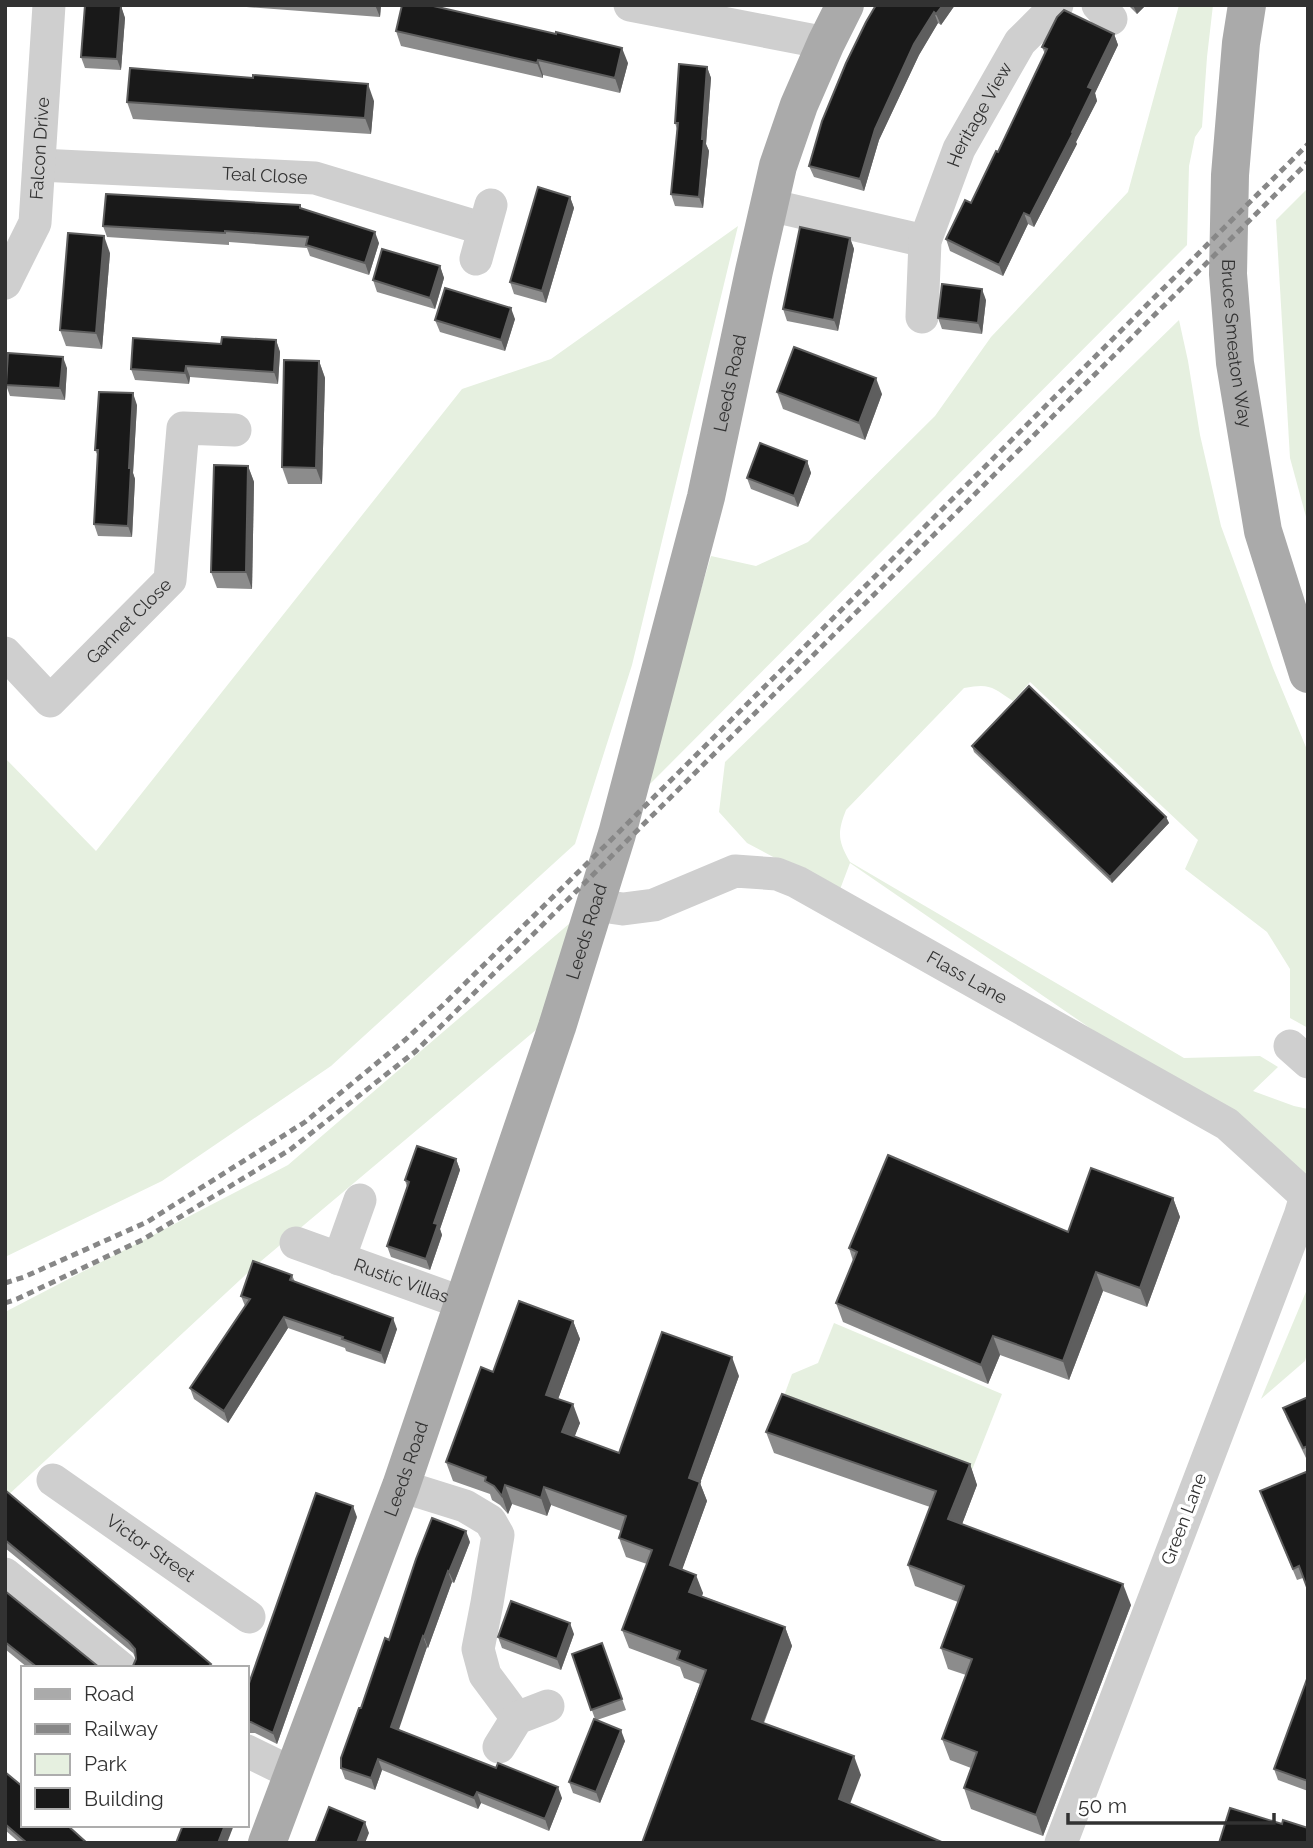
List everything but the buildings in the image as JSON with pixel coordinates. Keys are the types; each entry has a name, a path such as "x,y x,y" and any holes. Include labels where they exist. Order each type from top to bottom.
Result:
{"main road":[{"name":"Leeds Road","path":"267,1843 401,1486 557,1027 621,820 706,497 778,166 799,105 845,5"},
{"name":"Bruce Smeaton Way","path":"1247,5 1241,43 1229,200 1228,274 1235,363 1263,531 1308,674"}],"street":[{"name":"Falcon Drive","path":"5,283 35,223 49,5"},
{"path":"630,5 826,43"},
{"name":"Heritage View","path":"922,317 925,242 959,149 1020,42 1057,5"},
{"name":"Teal Close","path":"39,165 315,178 484,231"},
{"path":"769,205 925,242"},
{"name":"Gannet Close","path":"5,653 50,701 170,580 183,428 235,429"},
{"name":"Flass Lane","path":"595,905 623,909 654,905 735,871 776,874 797,882 1227,1124 1306,1196"},
{"name":"Green Lane","path":"1061,1843 1306,1196"},
{"name":"Rustic Villas","path":"339,1259 360,1200"},
{"name":"Rustic Villas","path":"296,1243 463,1303"},
{"name":"Victor Street","path":"53,1480 249,1617"},
{"path":"401,1486 464,1506 490,1521 498,1535 478,1650 485,1675 517,1718"},
{"path":"5,1574 119,1666"},
{"path":"499,1747 517,1718 548,1706"},
{"path":"248,1751 294,1774"}],"green space":[{"path":"1179,5 1213,5 1202,127 1195,137 1189,166 1187,245 639,795 711,556 756,566 808,542 935,416 991,337 1128,192"},
{"path":"1308,188 1308,524 1290,458 1276,220"},
{"path":"738,226 632,665 575,844 331,1066 162,1181 5,1257 5,758 96,851 462,389 551,359"},
{"path":"1179,320 1200,435 1221,526 1273,668 1308,752 1308,1028 1290,1018 1290,969 1267,932 1185,869 1198,840 1030,682 1013,701 990,687 964,688 846,810 840,837 850,862 1184,1058 1260,1056 1278,1067 1253,1091 1308,1109 1308,1178 850,863 839,892 747,843 719,812 725,762"},
{"path":"577,917 537,1029 254,1267 5,1498 5,1312 288,1165"},
{"path":"1308,1287 1308,1350 1305,1361 1261,1399"},
{"path":"834,1323 1002,1394 970,1475 781,1404 792,1374 818,1363"}],"railway":[{"path":"5,1283 147,1222 305,1122 405,1040 617,834 1308,144"},
{"path":"5,1303 144,1239 291,1149 416,1051 1308,162"}]}
